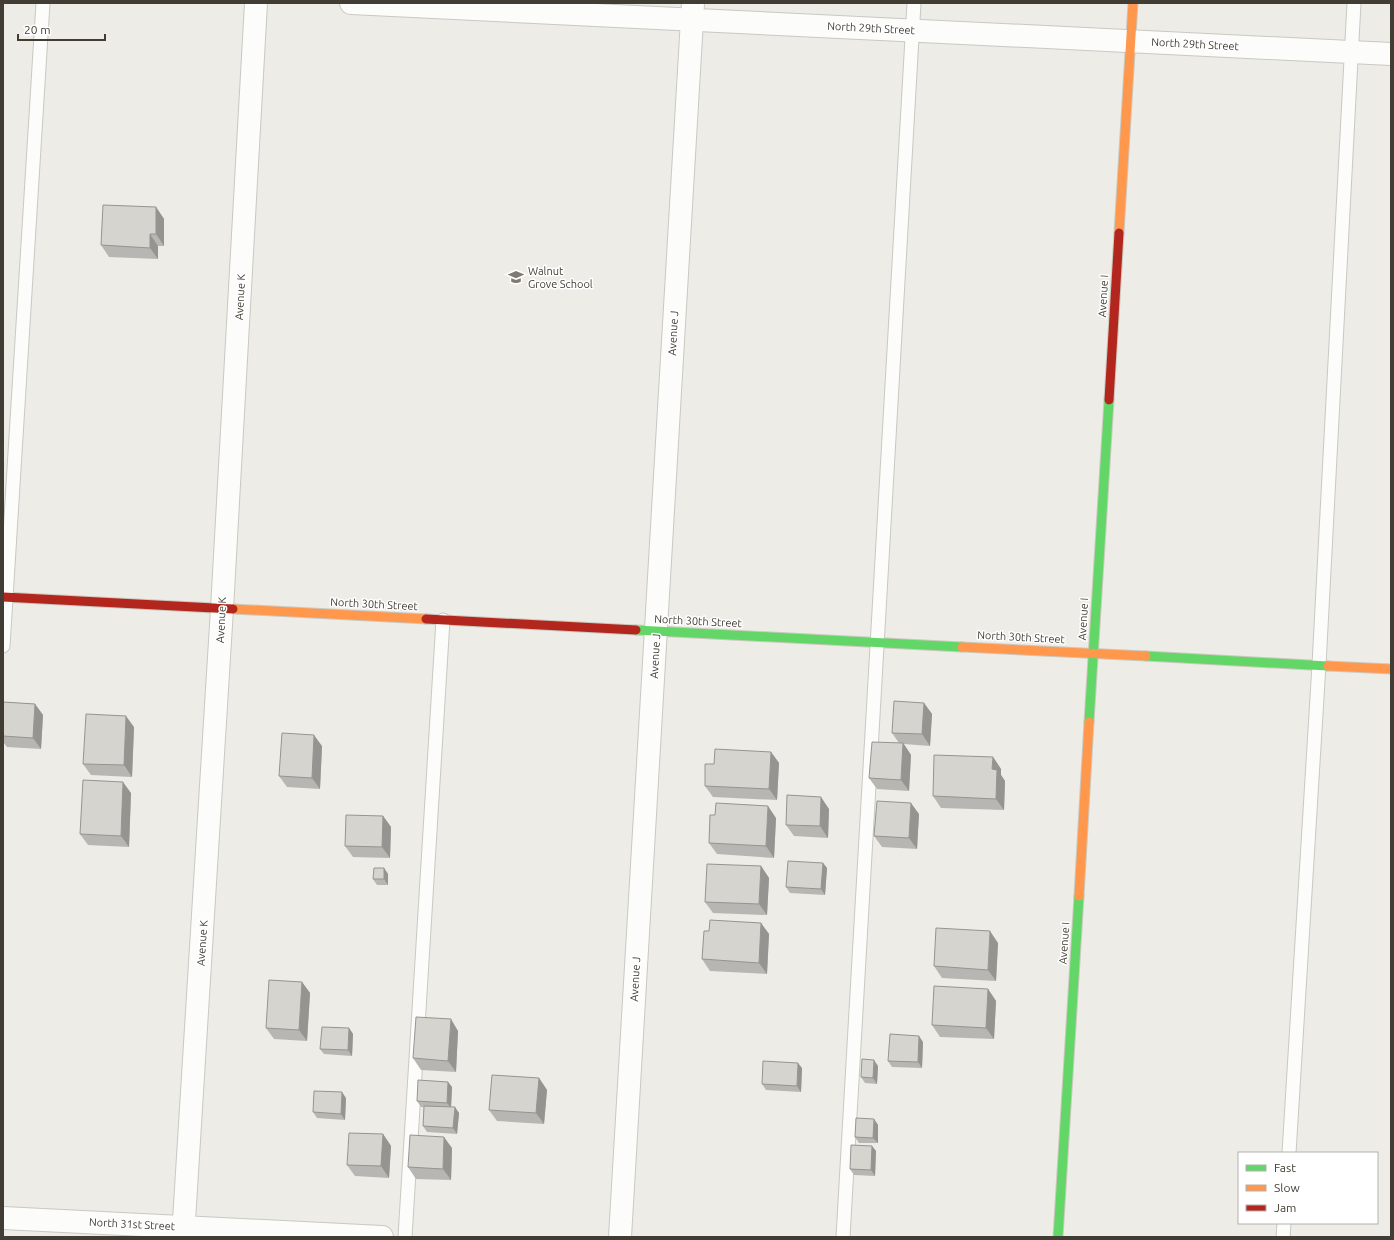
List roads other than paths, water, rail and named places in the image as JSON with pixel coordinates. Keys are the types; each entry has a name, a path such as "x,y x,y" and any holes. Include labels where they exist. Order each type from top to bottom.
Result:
{"street":[{"name":"Avenue K","path":"184,1232 222,608 256,3"},
{"name":"North 29th Street","path":"351,3 692,11 912,30 1391,54"},
{"name":"Avenue I","path":"1058,1237 1132,3"},
{"name":"Avenue J","path":"620,1237 692,11"},
{"name":"North 30th Street","path":"4,598 1391,669"},
{"name":"North 31st Street","path":"3,1218 184,1232 382,1237"}],"lane":[{"path":"3,646 4,598 43,3"},
{"path":"843,1237 914,3"},
{"path":"1289,1152 1319,665 1354,3"},
{"path":"405,1237 443,620"},
{"path":"1284,1224 1284,1237"}],"place":[{"name":"Walnut Grove School","path":"516,277"}]}
